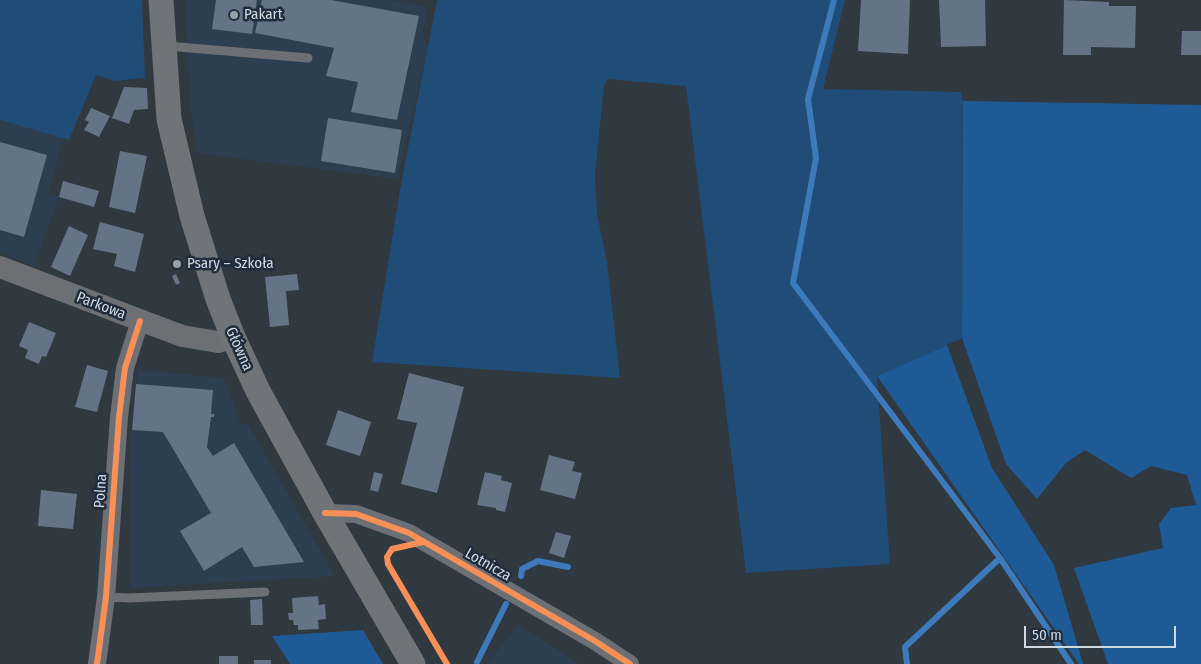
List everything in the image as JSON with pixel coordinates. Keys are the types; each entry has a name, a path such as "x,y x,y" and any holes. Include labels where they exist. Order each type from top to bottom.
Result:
{"main road":[{"name":"Główna","path":"161,0 169,119 182,177 203,254 233,337 258,390 325,513 413,664"}],"street":[{"name":"Parkowa","path":"0,267 140,321 190,337 218,342 233,337"},
{"name":"Polna","path":"97,664 106,596 119,417 125,368 140,321"},
{"name":"Lotnicza","path":"325,513 356,514 409,533 595,641 630,664"}],"lane":[{"path":"164,46 308,58"},
{"path":"106,596 265,592"}],"shaded area":[{"path":"0,0 142,0 145,78 115,81 96,75 69,140 0,120"},
{"path":"185,0 390,0 428,7 423,34 428,49 397,179 197,153 190,106"},
{"path":"437,0 845,0 823,89 961,92 963,101 962,338 877,376 890,564 746,573 686,86 607,79 604,86 595,175 597,214 607,262 620,378 372,362 401,184"},
{"path":"963,101 1201,105 1201,664 1108,664 1074,568 1163,548 1159,524 1171,508 1196,505 1187,475 1151,466 1131,478 1085,450 1066,463 1037,499 1006,464 962,338"},
{"path":"0,120 64,138 48,193 59,197 34,267 0,252"},
{"path":"947,345 992,468 1054,565 1083,664 1079,664 877,376"},
{"path":"139,370 224,378 241,424 248,424 335,576 130,588 129,432 132,430"},
{"path":"518,625 580,664 487,664"},
{"path":"363,630 383,664 290,664 272,636"}],"building":[{"name":"Pakart","path":"216,0 257,0 252,34 212,29"},
{"path":"262,0 331,0 419,16 397,120 351,112 358,82 326,76 334,48 255,33"},
{"path":"861,0 910,0 908,54 858,51"},
{"path":"939,0 985,0 986,46 941,47"},
{"path":"1064,0 1109,2 1109,6 1136,6 1135,48 1091,47 1091,55 1063,55"},
{"path":"1182,31 1201,31 1201,55 1181,55"},
{"path":"124,87 147,88 148,109 134,110 129,124 112,118"},
{"path":"91,108 110,116 99,137 84,130 89,122 85,120"},
{"path":"328,118 402,130 395,173 321,161"},
{"path":"0,142 47,155 24,237 0,230"},
{"path":"120,151 147,156 135,213 109,207"},
{"path":"63,181 99,191 94,207 59,197"},
{"path":"100,222 144,234 135,272 114,266 117,254 93,249"},
{"path":"69,226 88,235 70,276 51,267"},
{"path":"176,274 180,283 176,285 172,276"},
{"path":"297,274 299,290 286,291 289,325 270,327 265,277"},
{"path":"29,322 56,333 46,357 42,356 39,364 25,358 28,350 19,346"},
{"path":"87,365 108,371 97,412 75,407"},
{"path":"409,373 464,387 437,493 401,484 417,423 397,419"},
{"path":"136,384 213,390 211,414 214,414 214,417 211,417 207,447 213,456 234,443 304,562 254,567 242,547 204,571 180,531 211,513 163,432 132,430"},
{"path":"338,410 371,422 360,456 326,445"},
{"path":"549,455 575,462 572,471 582,473 575,499 540,490"},
{"path":"374,472 383,474 378,492 370,490"},
{"path":"485,472 502,476 501,480 512,483 505,512 496,510 496,508 477,505"},
{"path":"41,490 77,494 73,529 38,526"},
{"path":"556,532 571,536 564,558 549,553"},
{"path":"318,596 319,605 325,604 326,619 318,620 319,629 298,630 298,625 294,625 293,620 289,620 288,613 293,613 292,598"},
{"path":"262,599 263,625 251,625 250,600"},
{"path":"219,656 238,656 238,664 219,664"},
{"path":"254,660 271,660 271,664 254,664"}],"waterway":[{"path":"834,0 808,99 816,158 793,283 1000,558 1071,664"},
{"path":"907,664 905,647 1000,558"},
{"path":"521,576 522,569 538,561 568,567"},
{"path":"477,662 506,604"}],"cycle path":[{"path":"97,664 106,597 119,417 125,368 140,321"},
{"path":"325,513 356,514 409,533 595,641 630,664"},
{"path":"423,542 392,549 387,557 388,564 447,664"}],"place":[{"name":"Pakart","path":"234,15"},
{"name":"Psary – Szkoła","path":"177,264"}]}
